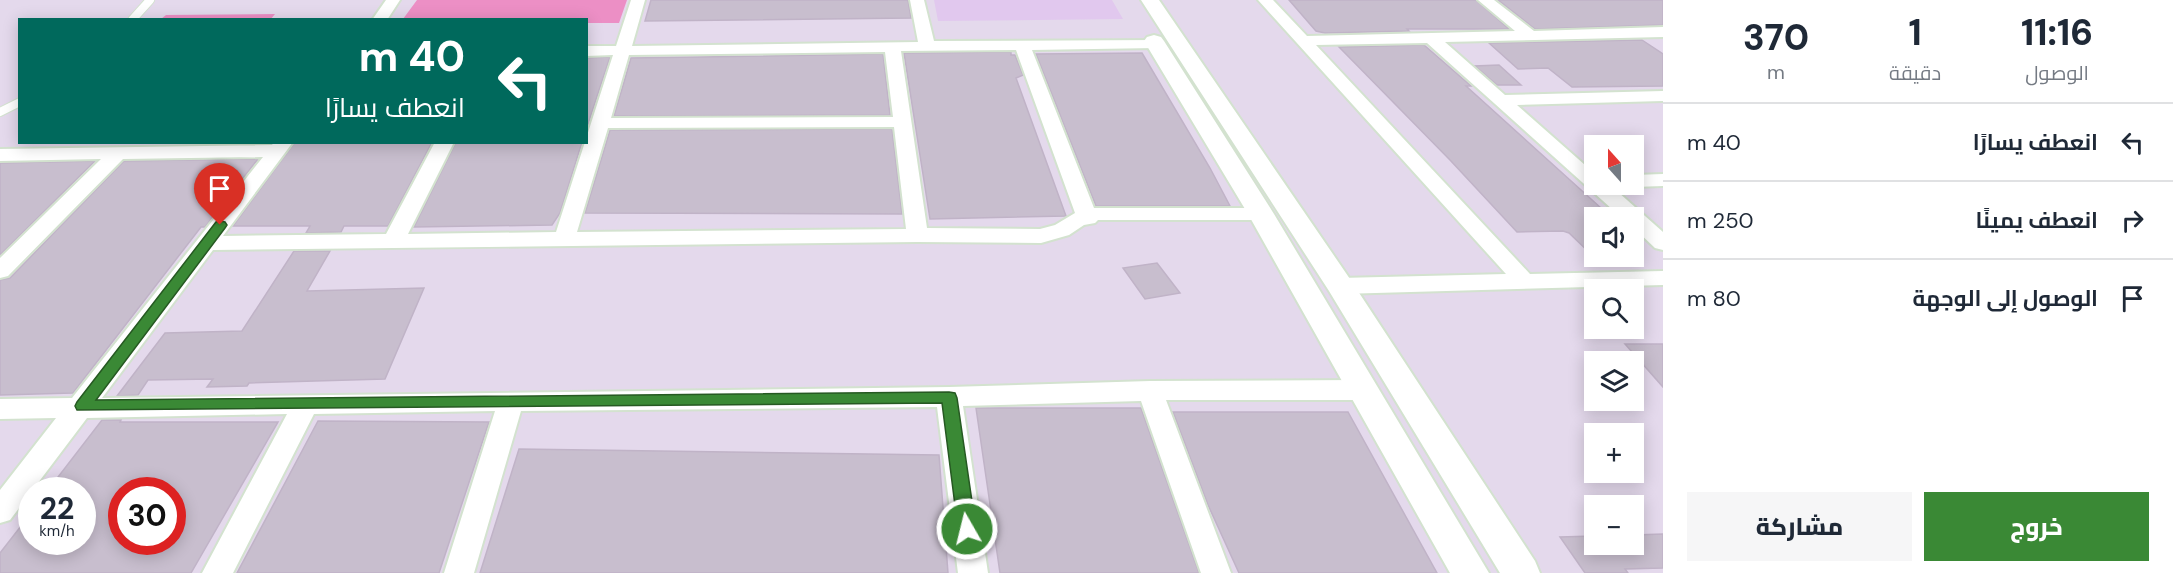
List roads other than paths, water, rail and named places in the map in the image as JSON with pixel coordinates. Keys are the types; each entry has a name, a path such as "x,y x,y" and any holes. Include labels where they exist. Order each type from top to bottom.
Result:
{"street":[{"path":"380,18 393,0"},
{"path":"565,238 638,0"},
{"path":"917,0 927,47"},
{"path":"1131,0 1340,286 1521,573"},
{"path":"1150,0 1167,48 1260,214 1470,573"},
{"path":"1265,0 1526,283"},
{"path":"1485,0 1530,35"},
{"path":"1303,41 1663,32"},
{"path":"1430,37 1584,173"},
{"path":"588,51 1022,45 1167,48"},
{"path":"1022,45 1088,219"},
{"path":"893,48 917,235"},
{"path":"1502,100 1663,96"},
{"path":"601,123 902,122"},
{"path":"393,242 444,144"},
{"path":"0,155 281,147"},
{"path":"0,511 281,147"},
{"path":"0,271 118,153"},
{"path":"1644,181 1663,180"},
{"path":"1609,195 1663,243"},
{"path":"1088,219 1093,214 1260,214"},
{"path":"206,243 917,235 1035,237 1062,230 1080,218 1088,219"},
{"path":"1340,286 1663,278"},
{"path":"0,409 511,401 949,398 1150,391 1362,390"},
{"path":"1150,391 1216,573"},
{"path":"949,398 973,573"},
{"path":"459,573 511,401"},
{"path":"217,573 306,404"}],"lane":[{"path":"134,18 150,0"},
{"path":"0,112 18,103"}]}
